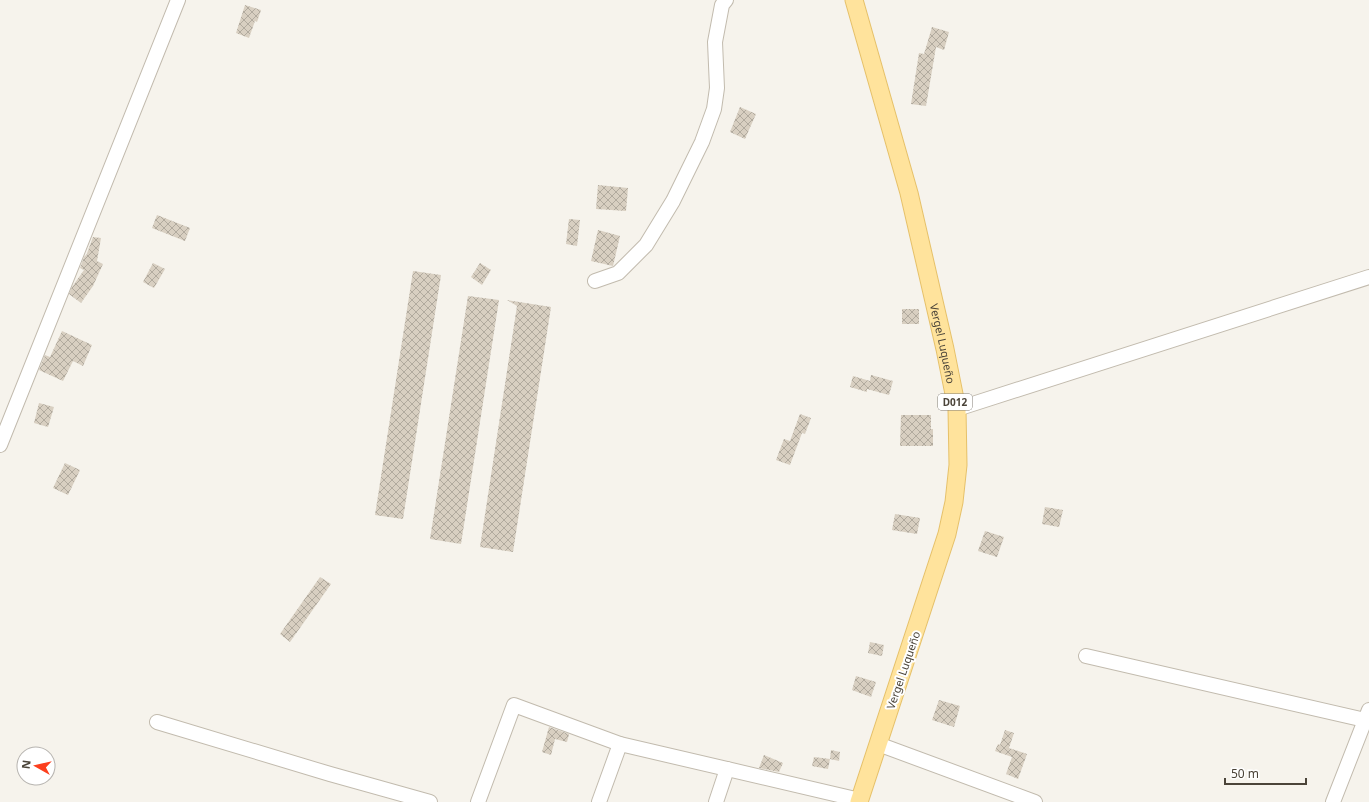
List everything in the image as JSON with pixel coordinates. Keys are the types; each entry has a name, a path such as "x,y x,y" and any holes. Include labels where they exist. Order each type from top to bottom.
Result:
{"main road":[{"name":"Vergel Luqueño","path":"854,0 909,193 942,335 957,409 958,465 954,502 947,534 860,801"}],"street":[{"path":"0,445 178,0"},
{"path":"595,281 618,273 646,245 673,201 702,142 714,109 717,88 715,42 722,5 726,0"},
{"path":"957,409 1369,277"},
{"path":"1086,656 1368,717 1333,802"},
{"path":"478,802 514,705 620,744 860,801"},
{"path":"157,722 330,774 430,802"},
{"path":"599,802 620,744"},
{"path":"878,744 1018,799 1035,802"},
{"path":"716,802 726,769"}],"building":[{"path":"245,5 261,10 249,38 236,33"},
{"path":"932,27 949,32 944,50 936,47 926,106 911,104 919,53 924,54"},
{"path":"740,107 756,114 745,139 730,132"},
{"path":"598,185 628,188 626,211 596,209"},
{"path":"157,215 190,228 185,241 152,228"},
{"path":"569,219 580,220 577,246 566,244"},
{"path":"598,230 620,236 613,266 591,261"},
{"path":"93,237 101,238 97,261 103,264 93,286 81,303 69,294 84,270 80,268"},
{"path":"153,263 165,269 154,288 143,282"},
{"path":"480,263 491,270 482,285 471,277"},
{"path":"413,271 441,275 403,519 375,515"},
{"path":"468,296 499,300 461,544 430,539"},
{"path":"507,300 551,307 513,552 480,547 517,306"},
{"path":"902,309 919,309 919,324 902,324"},
{"path":"62,331 92,345 83,366 73,361 63,381 39,370 45,355 50,357"},
{"path":"871,375 893,381 889,395 867,389 867,392 850,387 853,376 870,381"},
{"path":"39,403 54,407 48,427 34,423"},
{"path":"800,414 811,418 805,434 802,433 790,465 776,460 784,439 790,441"},
{"path":"901,415 931,415 933,446 900,446"},
{"path":"65,463 80,470 68,495 53,488"},
{"path":"1045,507 1063,510 1059,527 1042,524"},
{"path":"895,514 920,518 917,534 892,530"},
{"path":"985,531 1004,537 997,557 978,551"},
{"path":"320,577 331,584 290,642 280,634"},
{"path":"870,642 884,645 882,656 868,653"},
{"path":"856,676 876,682 871,697 852,690"},
{"path":"939,700 960,706 954,727 932,720"},
{"path":"549,727 569,734 567,742 555,739 551,755 542,752"},
{"path":"1005,730 1014,733 1009,748 1027,754 1018,779 1006,774 1012,757 995,751 998,744 1000,745"},
{"path":"831,750 840,752 839,761 830,759"},
{"path":"764,755 783,763 779,772 759,768"},
{"path":"814,757 830,759 828,769 812,766"}]}
